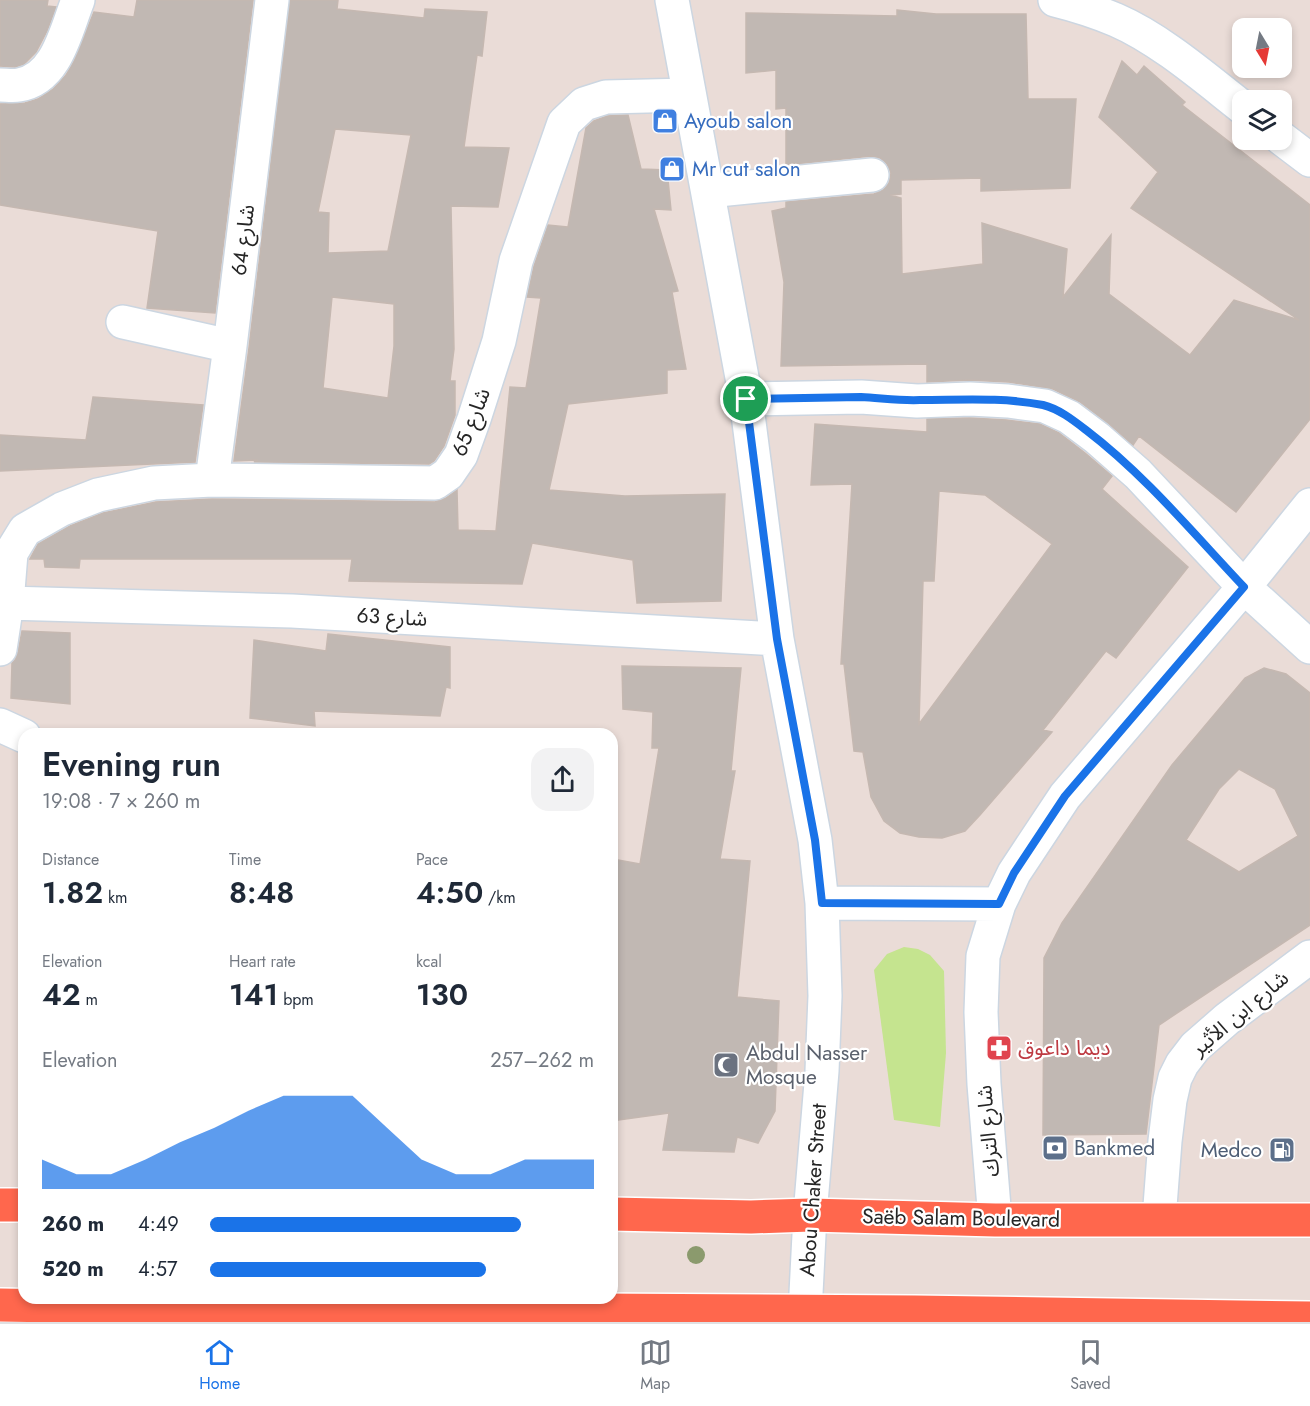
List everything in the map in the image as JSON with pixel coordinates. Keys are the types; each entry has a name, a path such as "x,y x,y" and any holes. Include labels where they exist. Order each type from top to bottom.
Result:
{"highway":[{"path":"0,1204 18,1205"},
{"name":"Saëb Salam Boulevard","path":"618,1214 751,1217 810,1215 995,1220 1310,1220"},
{"path":"0,1305 113,1315 788,1316 915,1312 1153,1319 1310,1318"}],"street":[{"path":"0,85 19,85 39,78 57,54 78,0"},
{"name":"شارع 64","path":"212,480 272,0"},
{"name":"Abou Chaker Street","path":"672,0 746,399 777,639 815,840 822,903 825,996 822,1071 810,1215 788,1316"},
{"path":"1055,0 1117,21 1148,37 1232,100"},
{"name":"شارع 65","path":"0,649 7,603 5,550 25,530 62,509 98,495 154,483 212,480 435,483 448,474 461,455 474,419 499,341 516,261 564,123 584,104 606,97 688,95"},
{"path":"1292,146 1310,160"},
{"path":"708,191 872,175"},
{"path":"123,322 230,346"},
{"path":"746,399 861,397 918,400 970,399 1045,406 1069,417 1138,474 1244,587 1310,647"},
{"name":"شارع الترك","path":"995,1220 984,1084 981,1011 983,956 999,904 1014,873 1065,796 1244,587 1310,505"},
{"name":"شارع 63","path":"7,603 292,611 777,639"},
{"path":"0,725 18,733"},
{"path":"822,903 999,904"},
{"name":"شارع ابن الأثير","path":"1159,1219 1170,1100 1175,1078 1182,1064 1195,1047 1227,1019 1310,957"}],"green space":[{"path":"904,947 918,949 930,955 944,971 946,1053 940,1127 894,1120 874,970 887,954"}],"building":[{"path":"0,0 48,0 47,6 56,7 36,52 24,64 15,67 0,66"},
{"path":"137,0 253,0 215,313 147,308 158,231 0,205 0,104 25,103 38,99 53,89 66,75 74,61 94,12 134,17"},
{"path":"290,0 338,0 337,9 424,18 425,9 487,12 482,56 477,55 464,147 509,148 498,207 451,206 454,349 450,381 455,381 455,415 444,446 434,461 429,464 234,461","holes":["335,129 411,135 388,251 328,253 329,213 318,212","332,297 394,304 394,346 388,398 323,388"]},
{"path":"897,10 936,14 1026,14 1028,99 1076,99 1070,188 981,191 981,178 901,180 901,194 890,195 901,198 902,274 983,264 982,223 1067,249 1063,297 1111,235 1109,294 1190,355 1234,300 1299,320 1131,208 1158,172 1099,117 1122,61 1137,75 1144,66 1185,102 1182,105 1232,144 1232,150 1240,150 1310,205 1310,419 1236,512 1139,436 1133,445 1080,402 1053,389 1009,382 969,380 927,382 927,364 781,366 784,282 772,211 786,208 786,202 874,194 883,190 889,183 891,173 887,164 880,158 871,156 786,165 786,108 776,109 776,70 746,73 746,13 897,16"},
{"path":"628,115 641,169 667,170 671,210 654,209 678,291 672,292 686,369 667,370 667,393 568,404 549,490 625,496 725,494 721,601 637,603 633,560 532,543 522,584 349,581 352,559 80,559 79,568 45,567 44,559 30,559 38,544 70,526 103,513 156,502 212,499 435,502 457,490 458,530 496,531 510,387 526,388 541,298 527,297 534,266 548,225 568,227 586,128 594,121 607,116"},
{"path":"93,397 203,405 195,462 0,471 0,435 86,440"},
{"path":"927,419 1006,420 1040,424 1059,433 1112,476 1102,489 1188,567 1116,658 1106,651 1043,730 1052,732 980,815 965,831 942,838 900,833 884,821 871,797 863,752 854,751 844,664 841,664 852,484 811,485 815,424 927,432","holes":["939,491 985,495 1052,544 919,724 923,581 934,581"]},
{"path":"22,631 70,633 70,704 11,698 12,663 18,652"},
{"path":"328,634 450,647 450,688 446,687 440,716 314,711 315,726 250,718 254,640 326,651"},
{"path":"622,666 741,668 731,771 735,771 720,859 750,861 737,997 779,1001 775,1111 758,1143 737,1137 734,1152 663,1150 669,1113 618,1120 618,860 640,864 659,748 652,748 653,712 623,709"},
{"path":"1264,668 1286,674 1310,693 1310,925 1159,1025 1146,1134 1043,1135 1044,958 1062,923 1172,765 1245,678","holes":["1239,769 1275,789 1298,836 1239,872 1186,840 1219,789"]}],"place":[{"name":"Ayoub salon","path":"665,121"},
{"name":"Mr cut salon","path":"672,169"},
{"name":"ديما داعوق","path":"999,1048"},
{"name":"Abdul Nasser Mosque","path":"726,1065"},
{"name":"Bankmed","path":"1055,1148"},
{"name":"Medco","path":"1282,1150"}],"route":[{"path":"861,397 918,400 970,399 1045,406 1069,417 1138,474 1244,587 1065,796 1014,873 999,904 822,903 815,840 777,639 746,399 861,397"}]}
